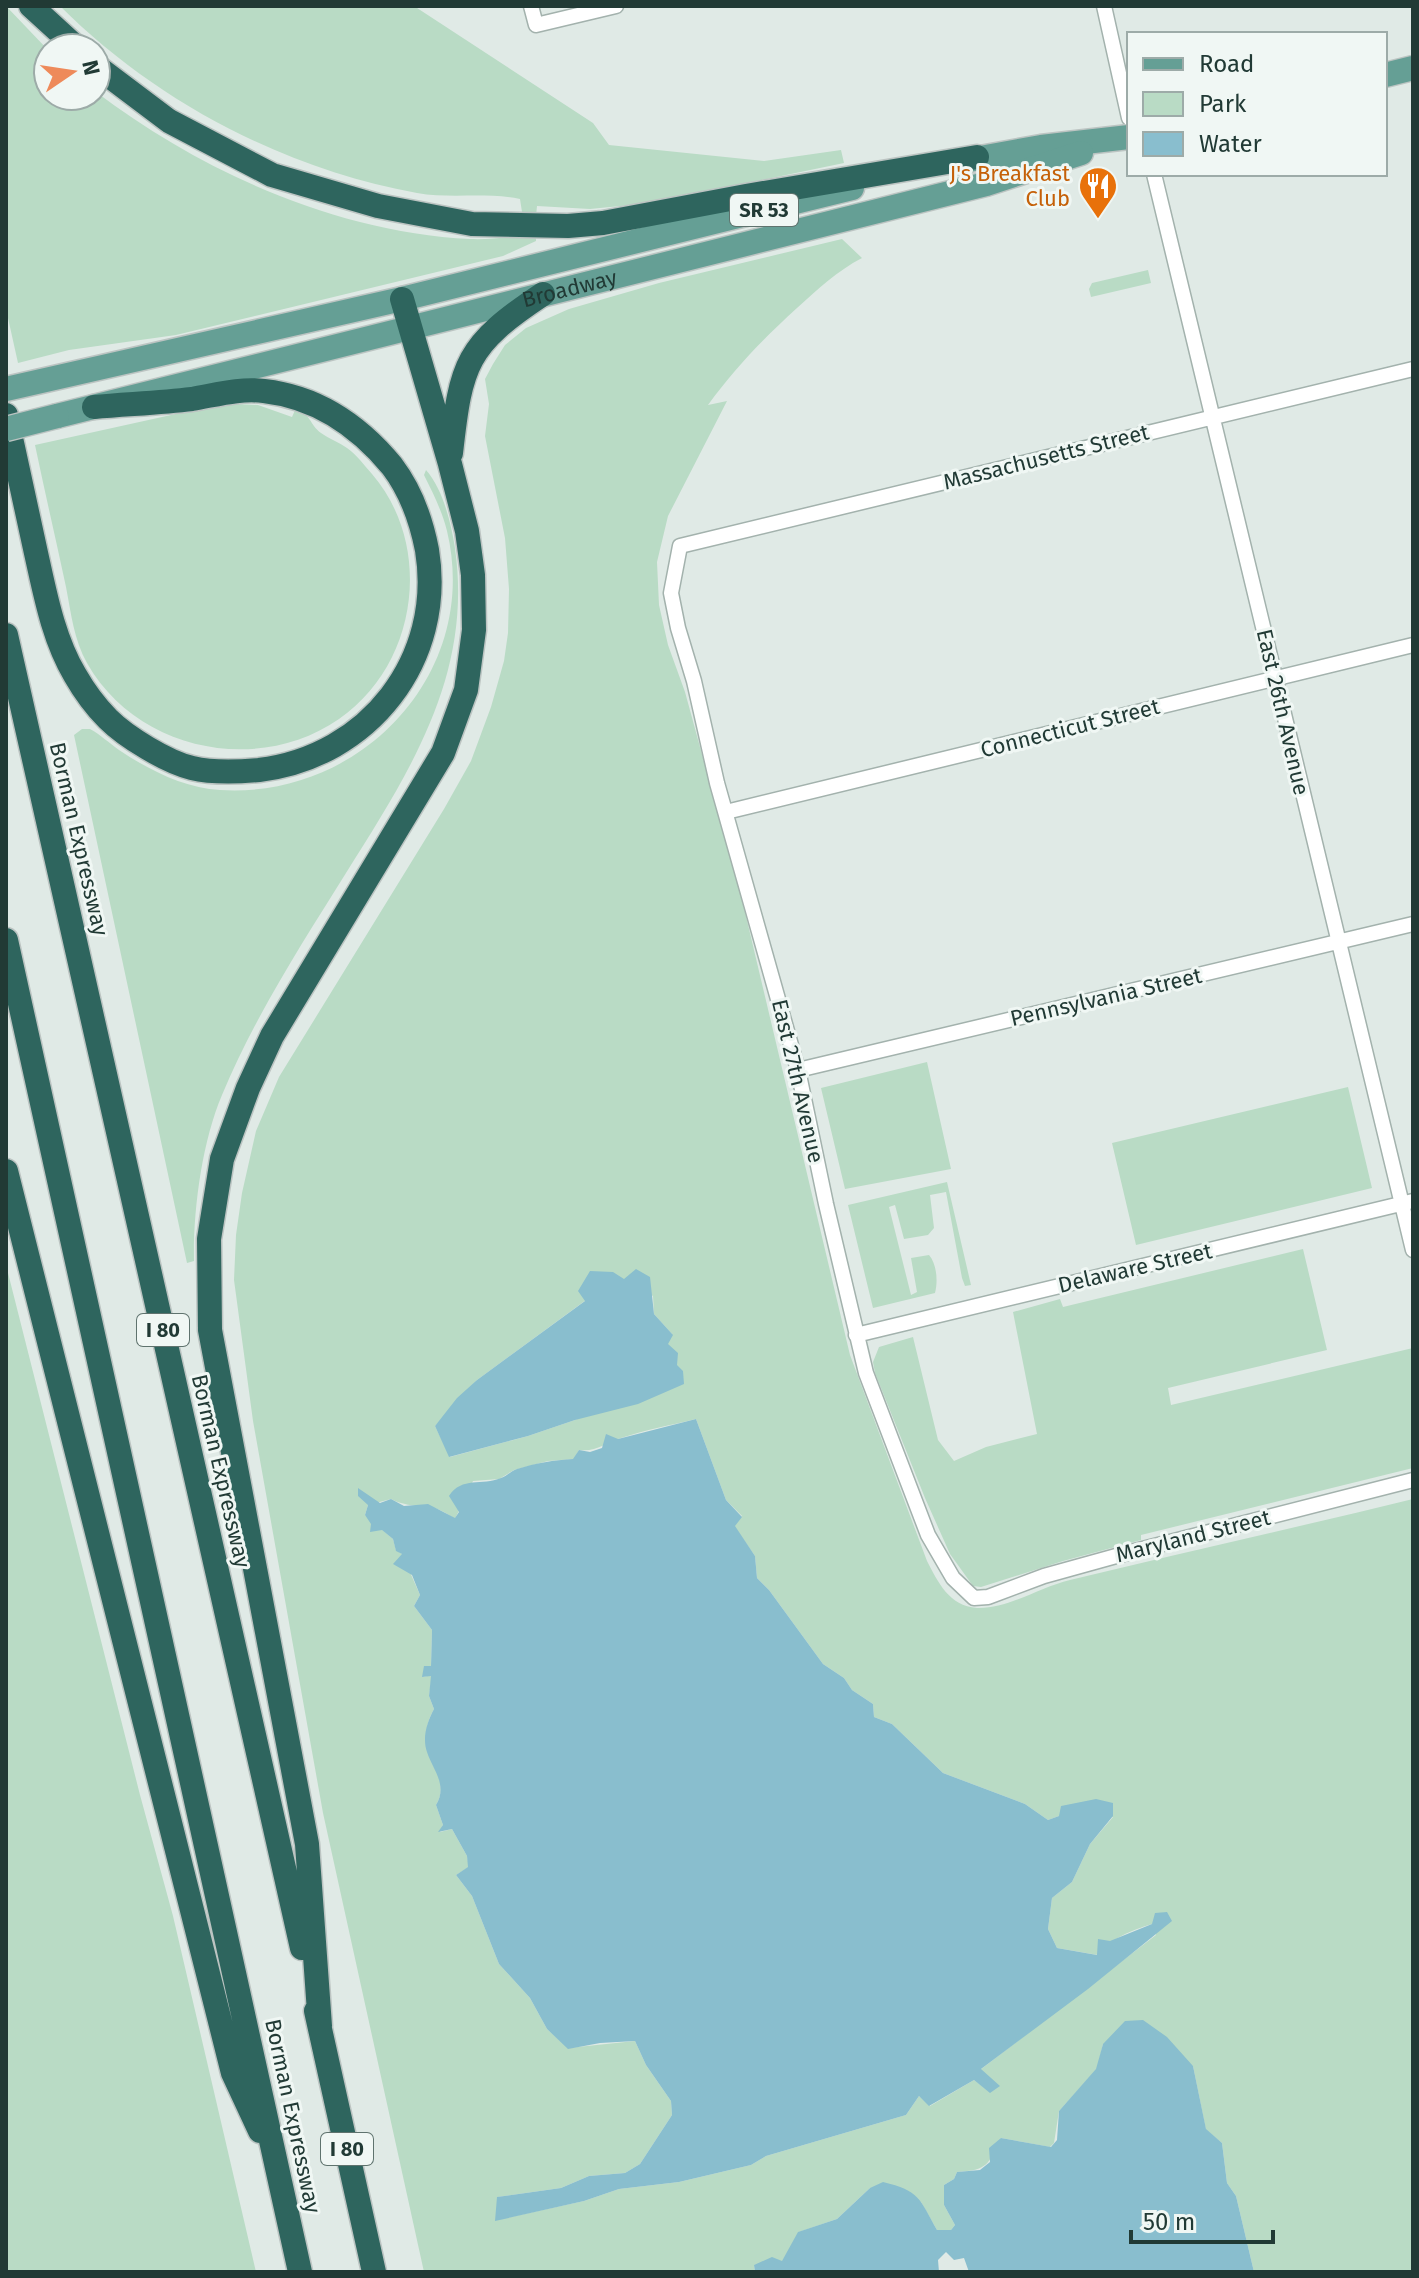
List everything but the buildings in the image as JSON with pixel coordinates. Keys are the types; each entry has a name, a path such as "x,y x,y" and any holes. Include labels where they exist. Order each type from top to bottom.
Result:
{"highway":[{"path":"31,6 59,32"},
{"path":"112,78 169,121 272,175 378,206 472,224 568,226 603,223 977,157"},
{"path":"450,464 457,402 466,367 483,340 504,320 543,294"},
{"path":"320,2026 307,1844 210,1330 209,1239 222,1159 248,1088 272,1036 443,753 466,690 474,630 473,575 467,531 402,299"},
{"path":"6,415 49,613 74,674 108,719 145,746 191,768 236,772 285,767 340,743 377,714 405,677 426,626 431,578 422,524 405,482 377,447 346,420 305,399 264,391 234,390 193,399 94,407"},
{"name":"Borman Expressway","path":"6,635 374,2272"},
{"name":"Borman Expressway","path":"6,940 300,2272"},
{"path":"6,1162 64,1408 233,2073 278,2170"}],"main road":[{"path":"1387,74 1413,68"},
{"name":"Broadway","path":"6,389 402,299 977,157 1127,137"},
{"name":"Broadway","path":"6,429 986,184 1127,138"}],"street":[{"path":"531,6 536,25 616,6"},
{"path":"1104,6 1127,109"},
{"name":"East 26th Avenue","path":"1154,176 1338,942 1407,1203 1413,1250"},
{"name":"Massachusetts Street","path":"680,546 1413,369"},
{"name":"East 27th Avenue","path":"680,546 671,593 726,812 798,1070 866,1373 917,1511 953,1578 974,1598"},
{"name":"Connecticut Street","path":"726,812 1413,645"},
{"name":"Pennsylvania Street","path":"798,1070 1413,924"},
{"name":"Delaware Street","path":"856,1335 1407,1203"},
{"name":"Maryland Street","path":"974,1598 988,1597 1044,1576 1127,1553 1413,1480"}],"green space":[{"path":"6,6 32,33 32,112 112,112 112,103 180,148 225,172 320,211 370,224 420,234 478,239 536,235 536,241 503,256 176,335 69,350 18,363 6,309"},
{"path":"60,6 414,6 593,123 609,145 764,161 841,150 844,163 651,203 590,209 537,206 536,216 529,216 522,212 520,199 417,193 318,167 271,148 224,126 137,72 112,52 112,32 88,32"},
{"path":"842,239 862,258 828,281 785,319 739,366 708,405 727,401 668,516 657,562 659,605 745,912 850,1355 927,1561 936,1577 946,1592 959,1603 977,1608 989,1607 1070,1580 1413,1499 1413,2272 1254,2272 1236,2196 1227,2183 1222,2143 1206,2130 1193,2066 1103,2044 1097,2069 1059,2111 1054,2143 1050,2147 1001,2138 986,2164 975,2170 957,2172 954,2179 944,2185 944,2205 955,2225 951,2230 937,2230 921,2202 870,2188 837,2219 799,2232 782,2262 754,2265 755,2272 424,2272 323,1813 253,1421 234,1280 236,1235 256,1131 279,1077 444,809 471,761 491,707 504,661 509,589 505,538 485,436 489,404 485,379 505,345 526,328 569,309 659,283","holes":["624,1279 653,1296 654,1314 672,1334 667,1344 677,1365 575,1420 450,1457 435,1426 477,1380 586,1300","696,1419 726,1500 742,1516 734,1526 755,1556 757,1578 823,1664 873,1704 874,1717 892,1724 943,1773 1025,1804 1048,1820 1059,1816 1113,1817 1090,1844 1072,1882 1052,1898 1048,1929 1057,1948 1098,1955 1116,1939 1152,1924 1156,1935 980,2070 999,2086 990,2092 974,2080 930,2106 919,2096 906,2115 766,2156 751,2165 679,2182 619,2189 584,2201 496,2220 498,2197 561,2188 589,2176 625,2173 640,2164 672,2115 671,2101 646,2065 635,2041 568,2048 547,2029 530,1998 499,1964 472,1896 456,1875 469,1867 467,1856 452,1829 440,1832 443,1825 436,1805 440,1783 426,1738 434,1709 429,1696 432,1675 423,1677 431,1666 432,1630 414,1606 420,1595 402,1554 396,1550 393,1539 365,1515 368,1505 391,1499 437,1509 455,1519 473,1481 499,1479 514,1470 548,1461 574,1459 579,1450 596,1448 630,1435"]},
{"path":"1148,270 1151,283 1091,297 1089,289 1092,283"},
{"path":"258,405 292,417 296,408 321,433 354,454 392,503 404,535 410,569 408,603 401,637 386,668 366,696 339,719 307,737 272,747 236,749 201,745 167,734 136,716 109,693 87,663 74,626 35,445 212,406"},
{"path":"426,470 442,496 455,548 458,594 455,638 445,680 431,720 393,797 280,981 222,1095 204,1155 197,1198 194,1261 187,1263 74,735 82,729 90,729 155,771 193,786 220,790 272,787 320,773 363,749 399,717 427,678 446,633 453,583 447,531 424,475"},
{"path":"927,1062 951,1169 845,1189 821,1088"},
{"path":"1348,1087 1372,1188 1136,1245 1112,1143"},
{"path":"947,1182 971,1285 965,1286 962,1278 946,1192 930,1195 934,1228 928,1235 904,1239 895,1205 889,1207 911,1295 917,1292 911,1258 929,1255 936,1273 935,1293 873,1308 848,1205"},
{"path":"1303,1249 1327,1350 1168,1388 1171,1405 1413,1348 1413,1468 1141,1535 1141,1540 981,1587 973,1586 950,1554 875,1373 873,1362 879,1347 913,1337 938,1440 954,1461 986,1447 1037,1434 1013,1312 1060,1299 1063,1307"},
{"path":"6,1265 173,1916 256,2272 6,2272"}],"water":[{"path":"636,1269 650,1277 654,1314 673,1335 668,1344 678,1353 677,1365 683,1371 684,1384 638,1404 449,1457 435,1426 457,1398 585,1301 578,1291 590,1271 613,1272 624,1279"},
{"path":"696,1419 726,1500 742,1517 735,1526 755,1556 757,1578 823,1664 873,1704 874,1717 892,1724 943,1773 1025,1804 1048,1820 1059,1816 1061,1806 1096,1799 1113,1803 1113,1816 1090,1844 1072,1882 1052,1898 1048,1929 1057,1948 1097,1955 1098,1939 1110,1941 1152,1924 1155,1913 1167,1912 1172,1921 981,2069 1000,2086 990,2093 974,2080 929,2106 919,2096 906,2115 766,2156 751,2165 679,2182 619,2189 584,2201 495,2221 497,2197 561,2188 589,2176 625,2173 640,2164 672,2115 671,2101 646,2065 635,2041 568,2049 547,2029 530,1998 499,1964 472,1896 456,1875 468,1867 467,1856 452,1829 438,1832 443,1825 436,1805 440,1784 425,1741 427,1725 434,1709 429,1696 431,1676 422,1677 424,1666 431,1666 432,1630 414,1606 420,1595 412,1575 393,1564 402,1554 396,1551 393,1539 382,1530 370,1532 371,1524 365,1515 368,1505 358,1496 358,1488 380,1503 391,1499 404,1506 428,1504 455,1518 459,1512 449,1496 460,1486 494,1480 531,1465 573,1459 579,1450 590,1452 602,1448 606,1434 618,1439"},
{"path":"1143,2020 1167,2037 1193,2066 1206,2129 1222,2143 1227,2183 1236,2196 1254,2272 969,2272 964,2258 954,2260 946,2252 938,2260 939,2272 755,2272 754,2265 772,2257 782,2261 798,2232 837,2219 870,2188 883,2182 905,2189 917,2197 937,2230 951,2230 955,2225 944,2205 944,2185 954,2179 957,2172 980,2170 990,2162 989,2148 1001,2138 1051,2147 1057,2140 1059,2111 1096,2069 1103,2044 1125,2021"}],"place":[{"name":"J's Breakfast Club","path":"1098,220"}]}
